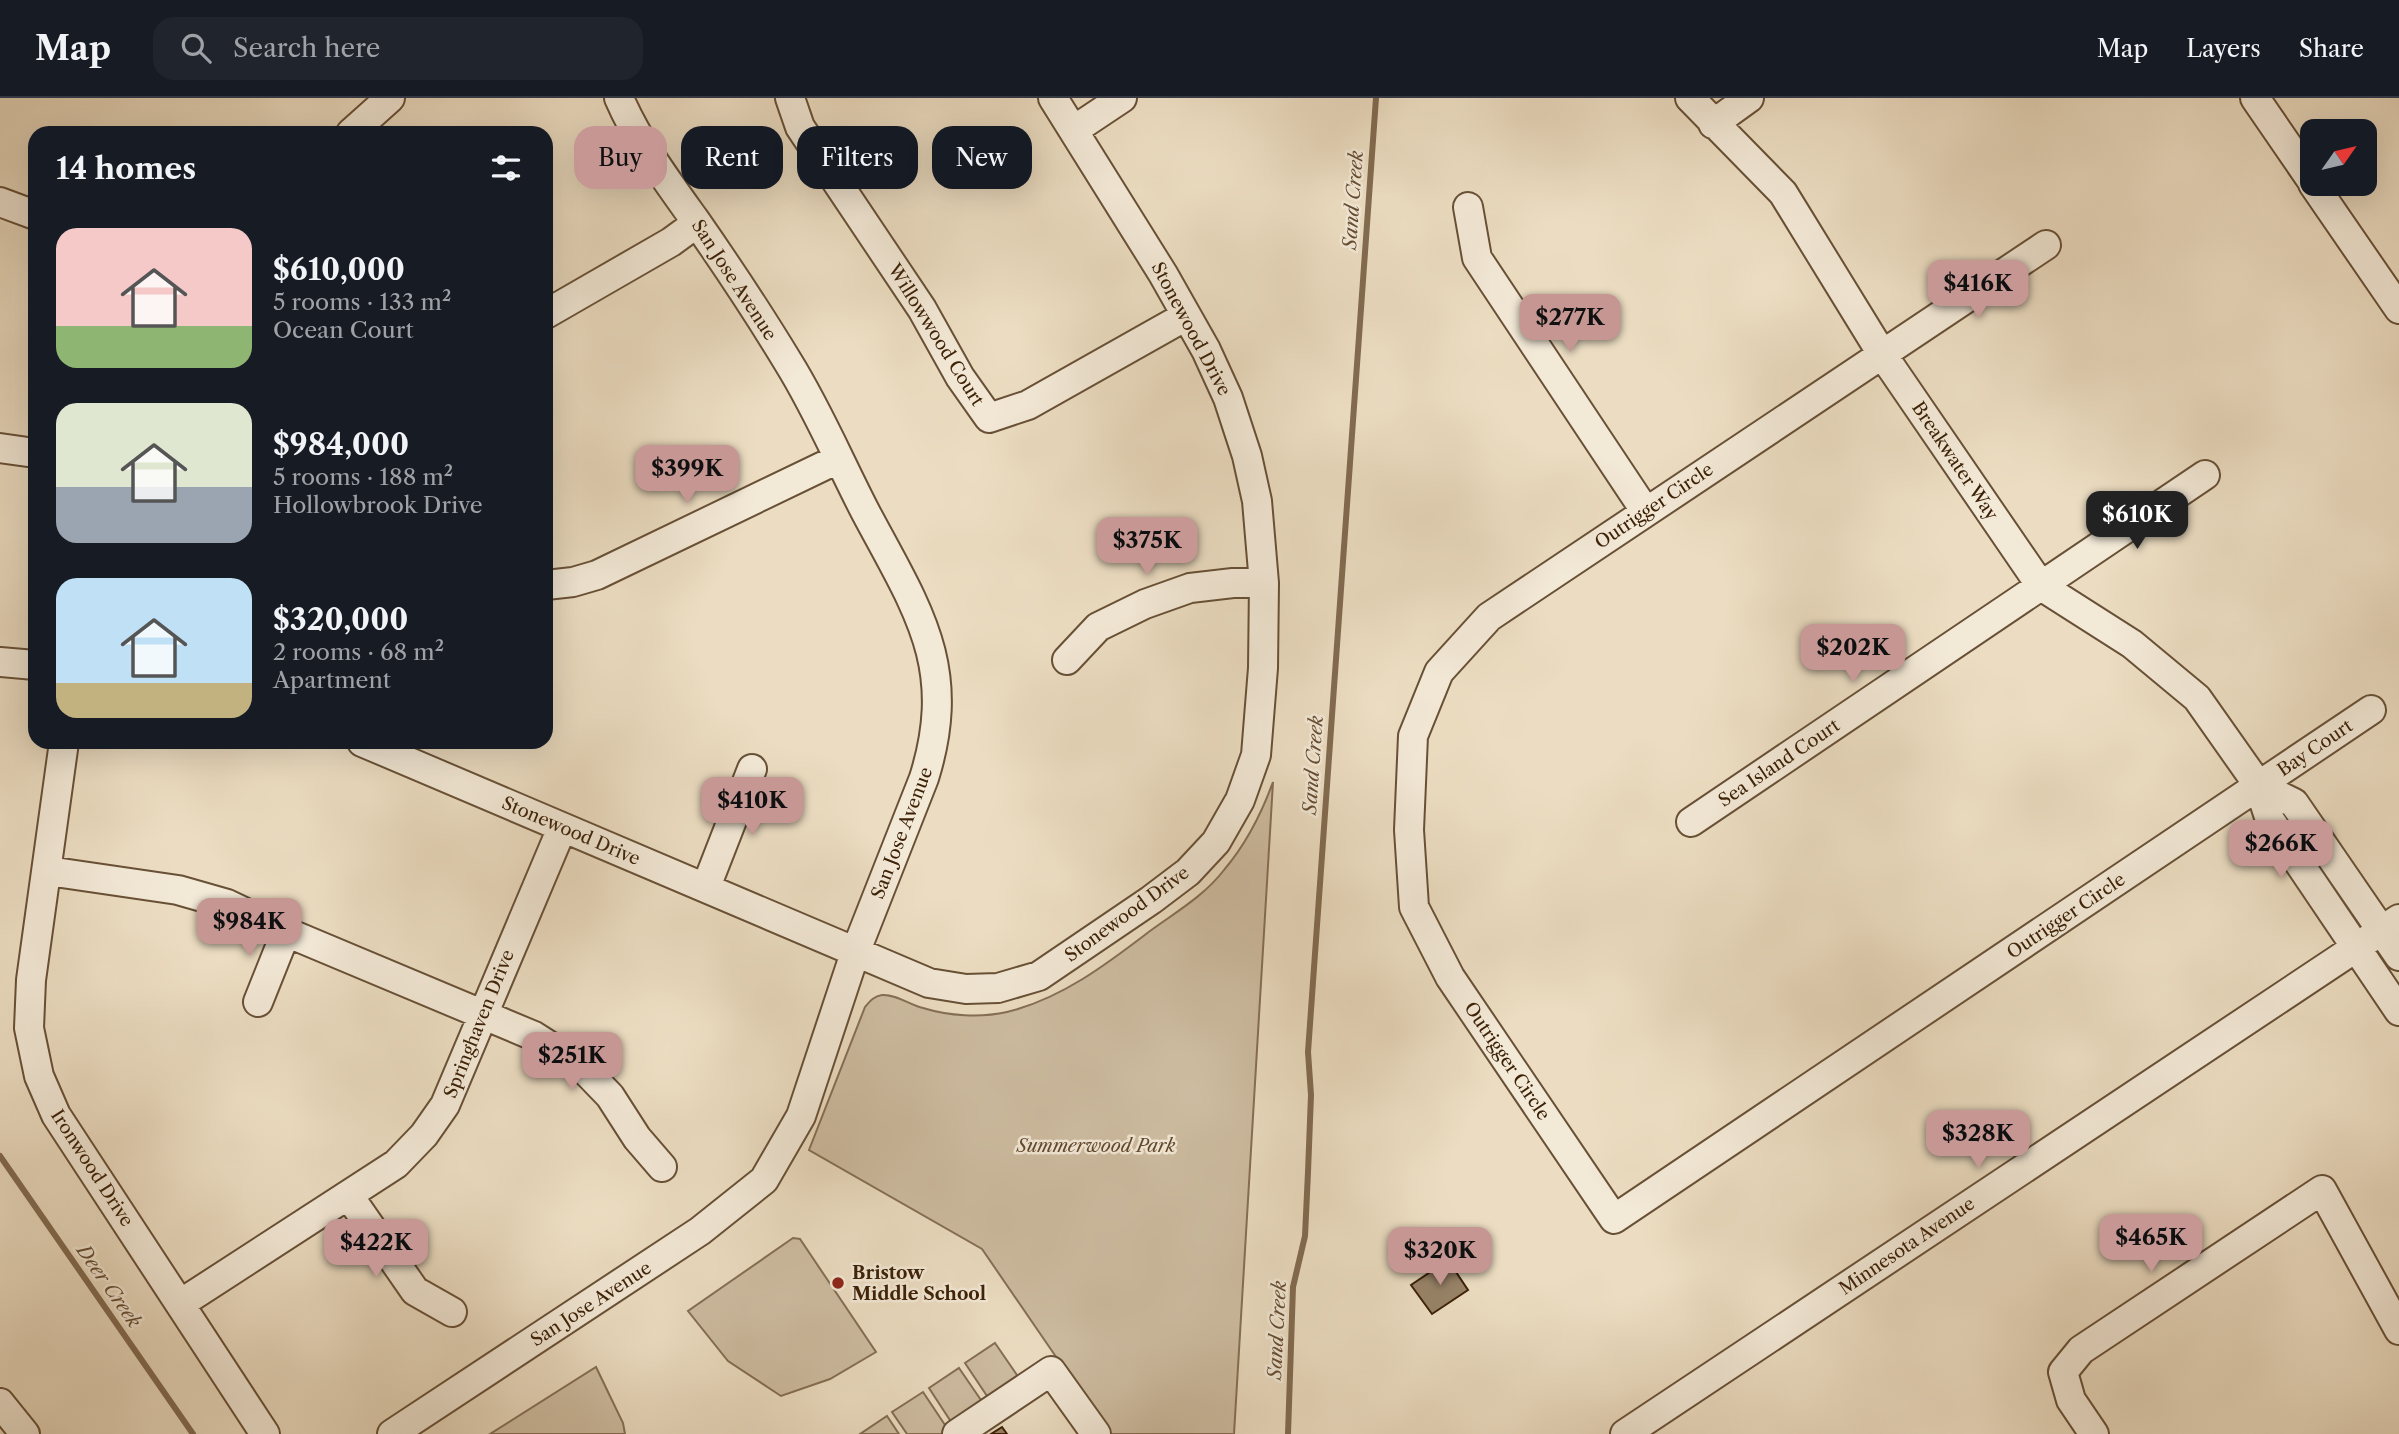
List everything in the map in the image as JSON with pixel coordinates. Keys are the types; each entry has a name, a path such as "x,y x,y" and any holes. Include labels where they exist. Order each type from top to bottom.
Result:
{"street":[{"path":"359,126 390,98"},
{"name":"San Jose Avenue","path":"392,1434 700,1231 764,1180 801,1116 855,953 933,750 938,708 935,666 926,630 789,363 653,161 619,98"},
{"name":"Willowwood Court","path":"790,98 800,127 922,309 960,377 989,418 1028,405 1186,316"},
{"name":"Stonewood Drive","path":"378,749 855,953 929,983 966,989 998,988 1039,975 1188,872 1216,842 1240,800 1256,755 1263,668 1264,583 1257,501 1248,456 1228,398 1206,350 1163,274 1053,98"},
{"path":"1074,130 1122,98"},
{"name":"Breakwater Way","path":"1690,98 1783,194 1882,355 2041,586 2133,645 2197,698 2259,786 2270,820 2399,1011"},
{"path":"1713,124 1749,98"},
{"path":"2255,98 2300,164"},
{"path":"2322,196 2399,309"},
{"path":"0,202 28,212"},
{"path":"1468,207 1477,258 1646,512"},
{"path":"553,310 671,242 697,223"},
{"name":"Outrigger Circle","path":"2046,245 1489,617 1439,672 1413,736 1409,830 1414,907 1450,977 1614,1219 2259,786"},
{"path":"0,448 28,452"},
{"path":"553,584 573,583 597,575 838,459"},
{"name":"Sea Island Court","path":"1692,822 2205,475"},
{"path":"1067,660 1098,627 1145,604 1190,588 1264,583"},
{"path":"0,662 28,664"},
{"name":"Bay Court","path":"2259,786 2371,710"},
{"name":"Ironwood Drive","path":"63,749 31,980 29,1028 38,1076 55,1115 265,1434"},
{"path":"706,887 752,769"},
{"name":"Breakwater Way","path":"2259,786 2294,803 2391,925 2399,956"},
{"name":"Springhaven Drive","path":"180,1304 396,1164 424,1136 445,1105 562,828"},
{"path":"48,871 178,890 227,904 286,932 542,1040 581,1066 610,1096 637,1138 662,1167"},
{"name":"Minnesota Avenue","path":"1625,1434 2391,925"},
{"path":"258,1002 286,932"},
{"path":"2094,1434 2071,1400 2063,1372 2081,1350 2322,1190 2399,1330"},
{"path":"349,1196 415,1292 452,1312"},
{"path":"957,1434 1051,1371 1090,1426"},
{"path":"0,1403 25,1434"}],"green space":[{"name":"Summerwood Park","path":"1273,782 1234,1434 1109,1434 982,1249 809,1150 865,1007 872,999 887,995 943,1013 986,1015 1027,1006 1065,989 1117,956 1208,888 1246,839"},
{"path":"793,1238 800,1239 876,1352 830,1379 781,1396 728,1361 688,1311"},
{"path":"995,1343 1032,1397 1001,1417 965,1363"},
{"path":"596,1367 623,1423 625,1434 490,1434"},
{"path":"959,1368 996,1422 959,1434 929,1388"},
{"path":"923,1392 951,1434 907,1434 892,1412"},
{"path":"887,1416 899,1434 860,1434"}],"building":[{"path":"1448,1260 1468,1290 1432,1314 1411,1285"},
{"path":"1002,1427 1007,1434 991,1434"}],"waterway":[{"name":"Sand Creek","path":"1288,1434 1293,1287 1305,1236 1311,1095 1308,1052 1376,98"},
{"name":"Deer Creek","path":"0,1156 193,1434"}],"place":[{"name":"Bristow Middle School","path":"838,1283"}]}
